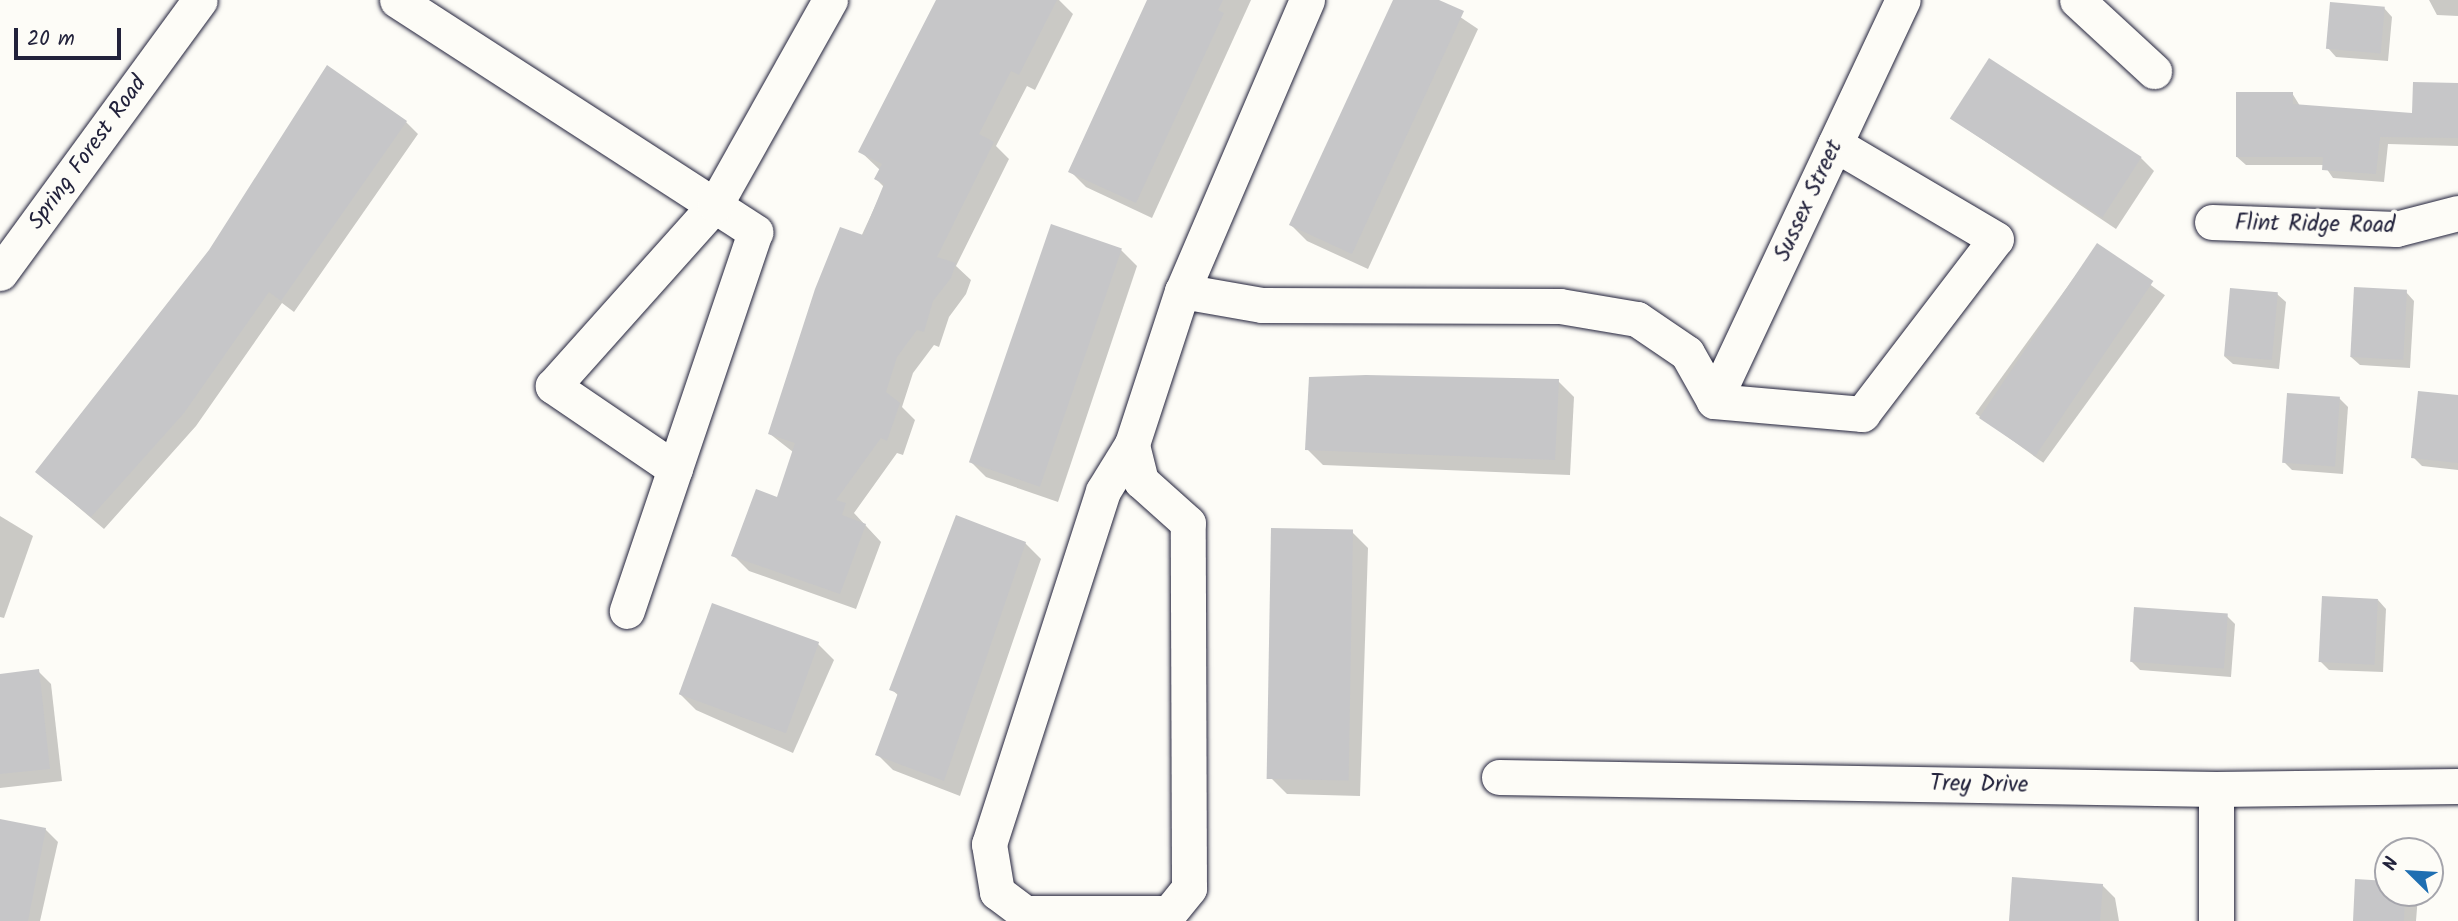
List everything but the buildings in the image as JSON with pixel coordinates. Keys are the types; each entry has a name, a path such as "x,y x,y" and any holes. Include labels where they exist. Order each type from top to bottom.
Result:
{"street":[{"name":"Spring Forest Road","path":"0,273 200,0"},
{"path":"397,0 755,232 627,611"},
{"path":"675,469 552,386 715,205 830,0"},
{"path":"1132,444 1141,481 1188,523 1189,888 1169,913 1025,913 997,892 989,844 1103,491 1132,444 1182,291 1307,0"},
{"name":"Sussex Street","path":"1714,401 1903,0"},
{"path":"2077,0 2154,71"},
{"path":"1182,291 1262,305 1560,306 1636,319 1688,353 1714,401 1862,414 1996,239 1835,144"},
{"name":"Flint Ridge Road","path":"2212,222 2396,229 2458,213"},
{"name":"Trey Drive","path":"1499,777 2216,789 2458,786"},
{"path":"2216,789 2216,921"}]}
